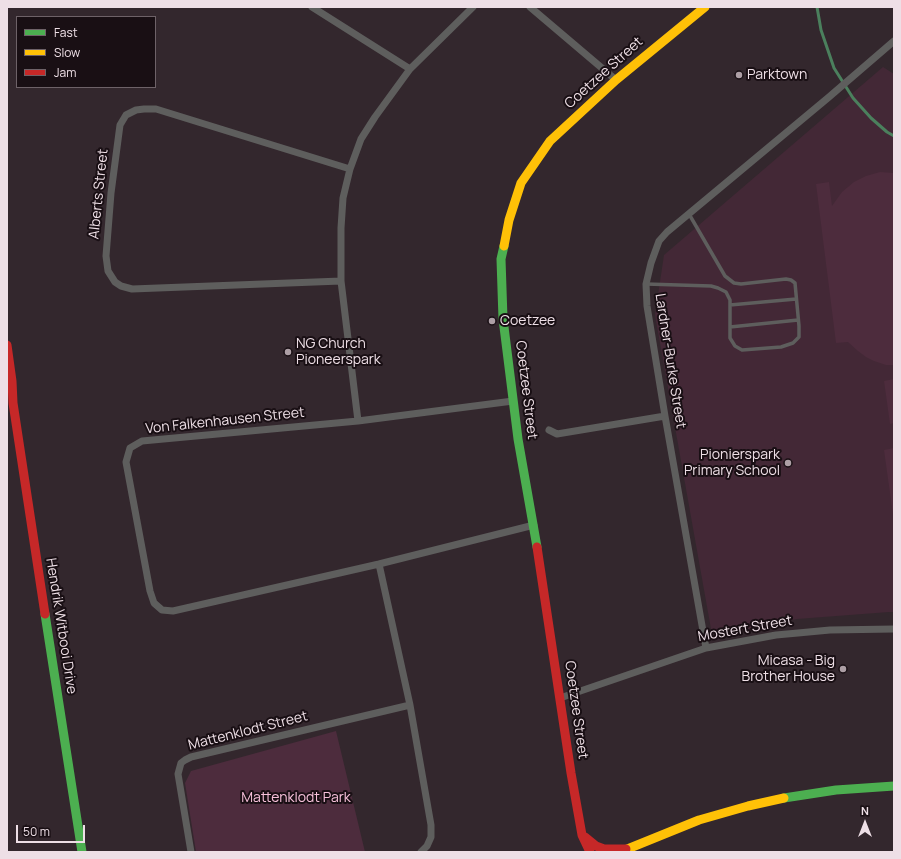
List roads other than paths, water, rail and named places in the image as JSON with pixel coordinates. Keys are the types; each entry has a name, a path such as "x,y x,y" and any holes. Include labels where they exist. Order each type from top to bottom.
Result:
{"street":[{"path":"312,7 410,69"},
{"path":"358,420 342,281 341,234 343,198 350,169 362,139 371,123 410,69 473,7"},
{"path":"530,7 616,80"},
{"name":"Coetzee Street","path":"590,852 582,835 571,773 534,525 518,439 503,319 501,259 509,220 521,183 550,141 616,80 705,7"},
{"name":"Lardner-Burke Street","path":"706,648 647,306 646,284 651,264 659,241 667,232 894,41"},
{"name":"Alberts Street","path":"342,281 132,288 121,286 115,282 108,271 106,256 109,209 120,125 126,115 136,110 156,109 350,169"},
{"name":"Hendrik Witbooi Drive","path":"7,345 12,381 13,404"},
{"name":"Hendrik Witbooi Drive","path":"7,380 13,404 82,852"},
{"name":"Von Falkenhausen Street","path":"513,401 358,420 142,441 130,448 126,462 150,591 154,603 162,610 173,611 379,564 534,525"},
{"path":"549,430 557,434 665,416"},
{"path":"379,564 410,706 431,825 431,837 427,846 420,852"},
{"name":"Mostert Street","path":"560,698 706,648 776,635 830,630 894,629"},
{"name":"Mattenklodt Street","path":"191,852 178,774 181,763 185,760 191,757 410,706"},
{"path":"582,835 596,846 604,849 623,851 699,820 748,806 785,798 836,790 894,786"},
{"path":"582,835 583,852"}],"lane":[{"path":"646,284 711,286 726,292 730,300 730,338 735,346 742,350 781,348 793,343 798,337 795,283 786,279 741,284 734,283 725,276 689,214"},
{"path":"730,305 796,299"},
{"path":"730,327 798,320"}],"waterway":[{"path":"817,7 821,30 834,68 853,98 871,118 894,136"}],"place":[{"name":"Parktown","path":"739,75"},
{"name":"Coetzee","path":"492,321"},
{"name":"NG Church Pioneerspark","path":"288,352"},
{"name":"Pionierspark Primary School","path":"788,463"},
{"name":"Micasa - Big Brother House","path":"843,669"}],"park label":[{"name":"Mattenklodt Park","path":"296,798"}]}
